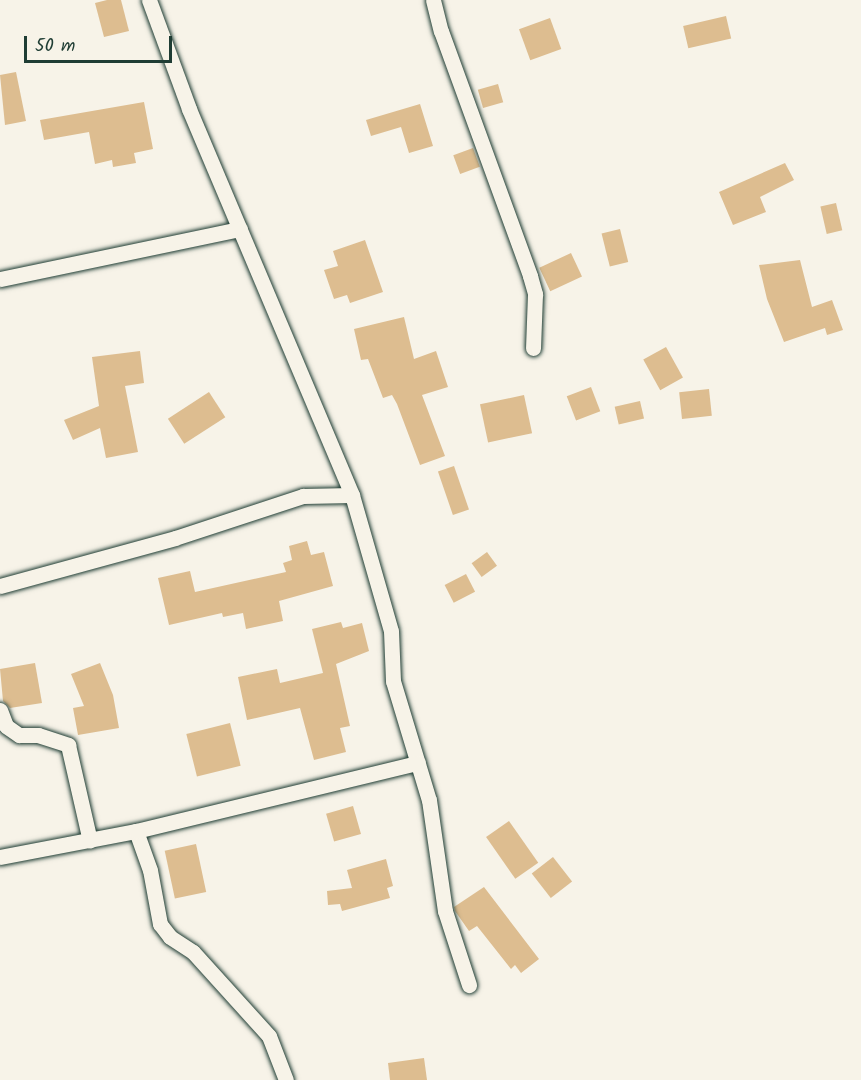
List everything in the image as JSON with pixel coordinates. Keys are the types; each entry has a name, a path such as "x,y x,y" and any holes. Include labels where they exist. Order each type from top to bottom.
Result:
{"street":[{"path":"149,0 240,228 352,495 376,570 391,632 393,681 429,800 445,911 469,985"},
{"path":"433,0 441,31 530,276 535,294 533,348"},
{"path":"0,279 240,228"},
{"path":"0,586 165,541 303,496 352,495"},
{"path":"0,710 6,726 19,735 38,735 68,745 90,841"},
{"path":"0,857 136,831 418,763"},
{"path":"136,831 150,870 160,924 170,937 193,952 269,1036 286,1080"}],"building":[{"path":"121,0 129,31 104,37 95,3"},
{"path":"726,16 731,38 688,48 683,26"},
{"path":"550,18 561,49 530,60 519,29"},
{"path":"16,72 26,121 5,125 0,75"},
{"path":"498,84 503,102 483,108 478,90"},
{"path":"144,102 153,149 134,153 136,163 113,167 112,160 95,164 89,132 44,140 40,120"},
{"path":"420,104 433,146 409,153 401,127 371,136 366,120"},
{"path":"473,148 480,167 460,174 453,155"},
{"path":"785,163 794,180 760,197 766,212 733,225 719,192"},
{"path":"836,203 842,230 827,234 820,207"},
{"path":"620,229 628,262 610,267 602,234"},
{"path":"365,240 383,292 350,303 347,295 334,299 324,270 338,266 333,251"},
{"path":"571,253 582,277 550,291 539,268"},
{"path":"800,260 812,307 832,300 843,330 827,335 825,328 784,342 767,299 759,265"},
{"path":"404,317 414,359 436,351 448,387 422,395 445,456 420,465 392,395 383,398 368,359 361,360 354,329"},
{"path":"666,347 683,378 660,390 643,360"},
{"path":"140,351 144,383 125,386 138,452 106,458 100,428 73,440 64,420 99,406 92,357"},
{"path":"591,387 600,411 576,421 567,396"},
{"path":"709,389 712,416 682,419 679,392"},
{"path":"209,392 225,417 184,444 168,419"},
{"path":"524,395 532,433 488,443 480,404"},
{"path":"640,401 644,419 619,424 615,407"},
{"path":"454,466 469,509 453,515 438,472"},
{"path":"307,541 311,555 324,552 333,586 279,601 283,621 246,629 243,613 223,617 222,613 169,625 158,578 190,571 195,592 286,572 283,563 292,560 289,546"},
{"path":"487,552 497,566 482,577 472,563"},
{"path":"466,574 475,592 454,603 445,585"},
{"path":"341,622 343,628 362,623 369,651 336,664 350,726 340,728 346,752 314,760 300,708 247,720 238,677 277,669 280,683 323,673 312,629"},
{"path":"35,663 42,703 10,708 3,701 0,669"},
{"path":"100,663 113,695 119,728 78,735 73,708 84,706 71,674"},
{"path":"230,723 241,766 197,777 186,734"},
{"path":"353,806 361,834 334,842 326,814"},
{"path":"509,821 538,863 515,879 486,837"},
{"path":"196,844 206,892 175,899 165,851"},
{"path":"553,857 572,881 551,898 532,874"},
{"path":"386,859 393,886 387,888 390,898 342,911 340,904 328,905 327,891 352,888 347,870"},
{"path":"484,887 539,959 521,973 515,965 511,969 477,926 469,931 455,911 454,907"},
{"path":"424,1058 427,1080 390,1080 388,1063"}]}
